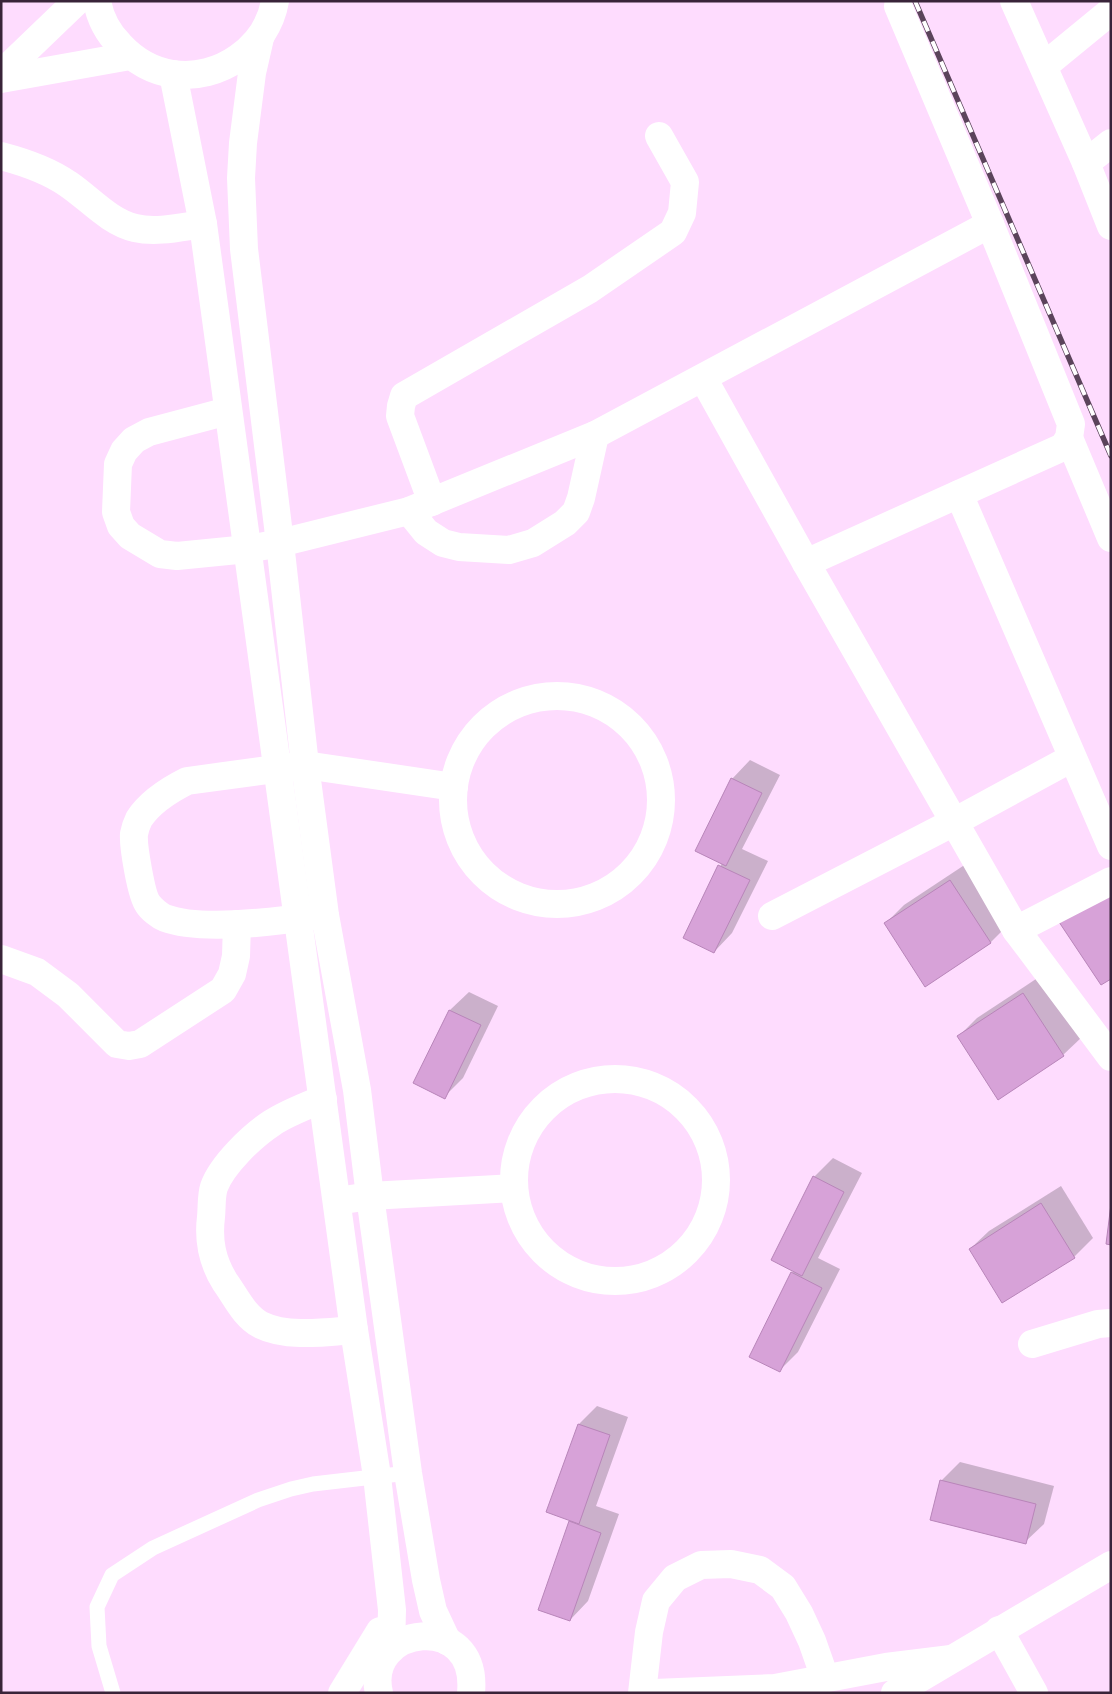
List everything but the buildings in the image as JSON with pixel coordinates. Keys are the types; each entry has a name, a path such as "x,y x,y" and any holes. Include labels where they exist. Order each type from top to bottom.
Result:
{"street":[{"path":"1,74 77,1"},
{"path":"97,1 98,10 111,35 130,56 150,68 173,74 206,73 236,61 260,38"},
{"path":"275,1 273,12 260,38 252,73 244,134 241,178 244,249 305,765 325,915 357,1090 408,1473 429,1596 433,1611 447,1641"},
{"path":"1014,1 1086,163 1111,226"},
{"path":"806,563 1062,448 1069,438 1071,424 990,224 898,6"},
{"path":"1044,66 1111,11"},
{"path":"1,79 130,56"},
{"path":"173,74 203,224 354,1330 377,1476 392,1610 391,1649"},
{"path":"595,435 581,498 576,512 565,523 533,543 509,550 459,547 443,543 426,532 400,416 401,406 404,396 590,289 673,232 682,213 685,182 659,136"},
{"path":"1086,163 1111,142"},
{"path":"1,156 28,164 67,183 114,219 134,228 155,230 203,224"},
{"path":"228,411 149,432 134,440 124,451 118,464 116,512 121,526 130,536 160,554 177,556 280,543 420,506 595,435 990,224"},
{"path":"703,378 806,563 1016,930 1107,1044"},
{"path":"1069,438 1111,538"},
{"path":"960,494 1111,846"},
{"path":"559,696 581,699 602,706 620,717 636,732 648,750 657,770 660,814 655,835 645,855 632,872 616,886 596,897 576,903 554,905 532,902 512,895 494,883 478,868 465,850 457,830 453,809 454,787 459,766 468,746 498,714 517,704 538,698 559,696"},
{"path":"772,916 954,822 1072,758"},
{"path":"325,915 237,924 201,924 178,922 163,918 148,904 140,889 134,834 139,820 148,808 169,790 186,781 305,765 454,787"},
{"path":"1016,930 1111,881"},
{"path":"1,959 37,972 68,995 117,1044 129,1046 140,1044 223,990 232,974 236,956 237,924"},
{"path":"618,1078 658,1088 682,1104 692,1114 704,1132 712,1151 716,1172 715,1193 710,1214 701,1233 688,1250 654,1274 634,1279 613,1281 592,1278 572,1271 554,1260 538,1246 526,1228 518,1209 514,1188 515,1167 520,1146 529,1127 542,1110 558,1096 577,1086 597,1080 618,1078"},
{"path":"323,1099 289,1113 271,1124 232,1158 221,1172 214,1188 210,1225 211,1252 217,1270 249,1317 262,1326 311,1333 354,1330"},
{"path":"337,1201 370,1196 514,1188"},
{"path":"1032,1344 1098,1324 1111,1323"},
{"path":"642,1693 648,1632 656,1601 676,1578 701,1566 731,1564 760,1570 783,1587 799,1613 812,1641 825,1678"},
{"path":"895,1693 999,1630 1111,1566"},
{"path":"342,1693 392,1610"},
{"path":"999,1630 1034,1693"},
{"path":"379,1693 379,1673 383,1660 391,1649 404,1640 418,1636 433,1636 447,1641 457,1648 465,1658 470,1669 471,1693"},
{"path":"654,1693 776,1690 825,1678 886,1667 951,1659"}],"lane":[{"path":"114,1693 99,1646 97,1607 112,1575 153,1548 258,1500 290,1489 313,1484 408,1473"}],"railway":[{"path":"915,1 1111,456"}]}
